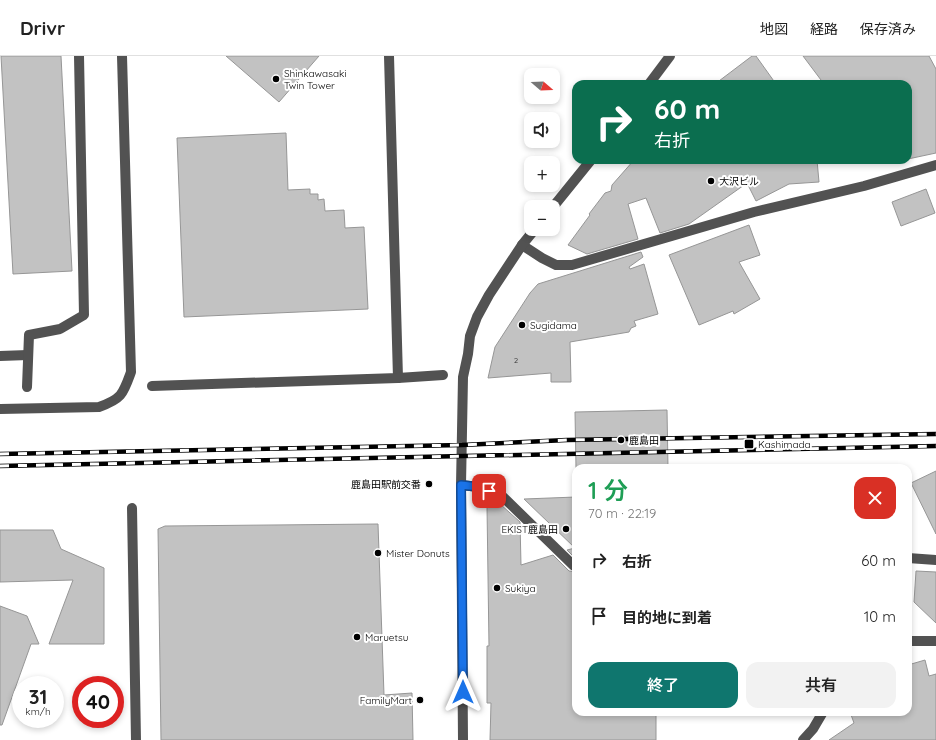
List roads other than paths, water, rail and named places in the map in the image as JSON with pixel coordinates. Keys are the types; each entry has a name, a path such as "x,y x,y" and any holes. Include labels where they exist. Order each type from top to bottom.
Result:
{"street":[{"path":"27,387 29,335 60,329 84,315 79,56"},
{"path":"0,409 99,407 113,402 124,392 131,372 122,56"},
{"path":"389,56 398,378"},
{"path":"652,80 670,56"},
{"path":"559,200 588,164"},
{"path":"522,245 556,265 572,265 754,212 864,186 936,165"},
{"path":"463,740 461,485 463,377 470,336 477,317 489,295 529,236"},
{"path":"0,356 28,355"},
{"path":"152,386 398,378 443,375"},
{"path":"461,485 479,487 500,494 572,564"},
{"path":"132,508 136,740"},
{"path":"912,558 936,560"},
{"path":"912,641 936,641"},
{"path":"803,740 814,728 821,716"}],"railway":[{"path":"0,454 462,445 567,440 936,434"},
{"path":"0,466 936,446"}],"place":[{"name":"Shinkawasaki Twin Tower","path":"276,79"},
{"name":"大沢ビル","path":"711,181"},
{"name":"Sugidama","path":"522,325"},
{"name":"鹿島田","path":"621,440"},
{"name":"Kashimada","path":"749,444"},
{"name":"鹿島田駅前交番","path":"429,484"},
{"name":"EKIST鹿島田","path":"566,529"},
{"name":"Mister Donuts","path":"378,553"},
{"name":"Sukiya","path":"497,588"},
{"name":"Maruetsu","path":"357,637"},
{"name":"FamilyMart","path":"420,700"}]}
